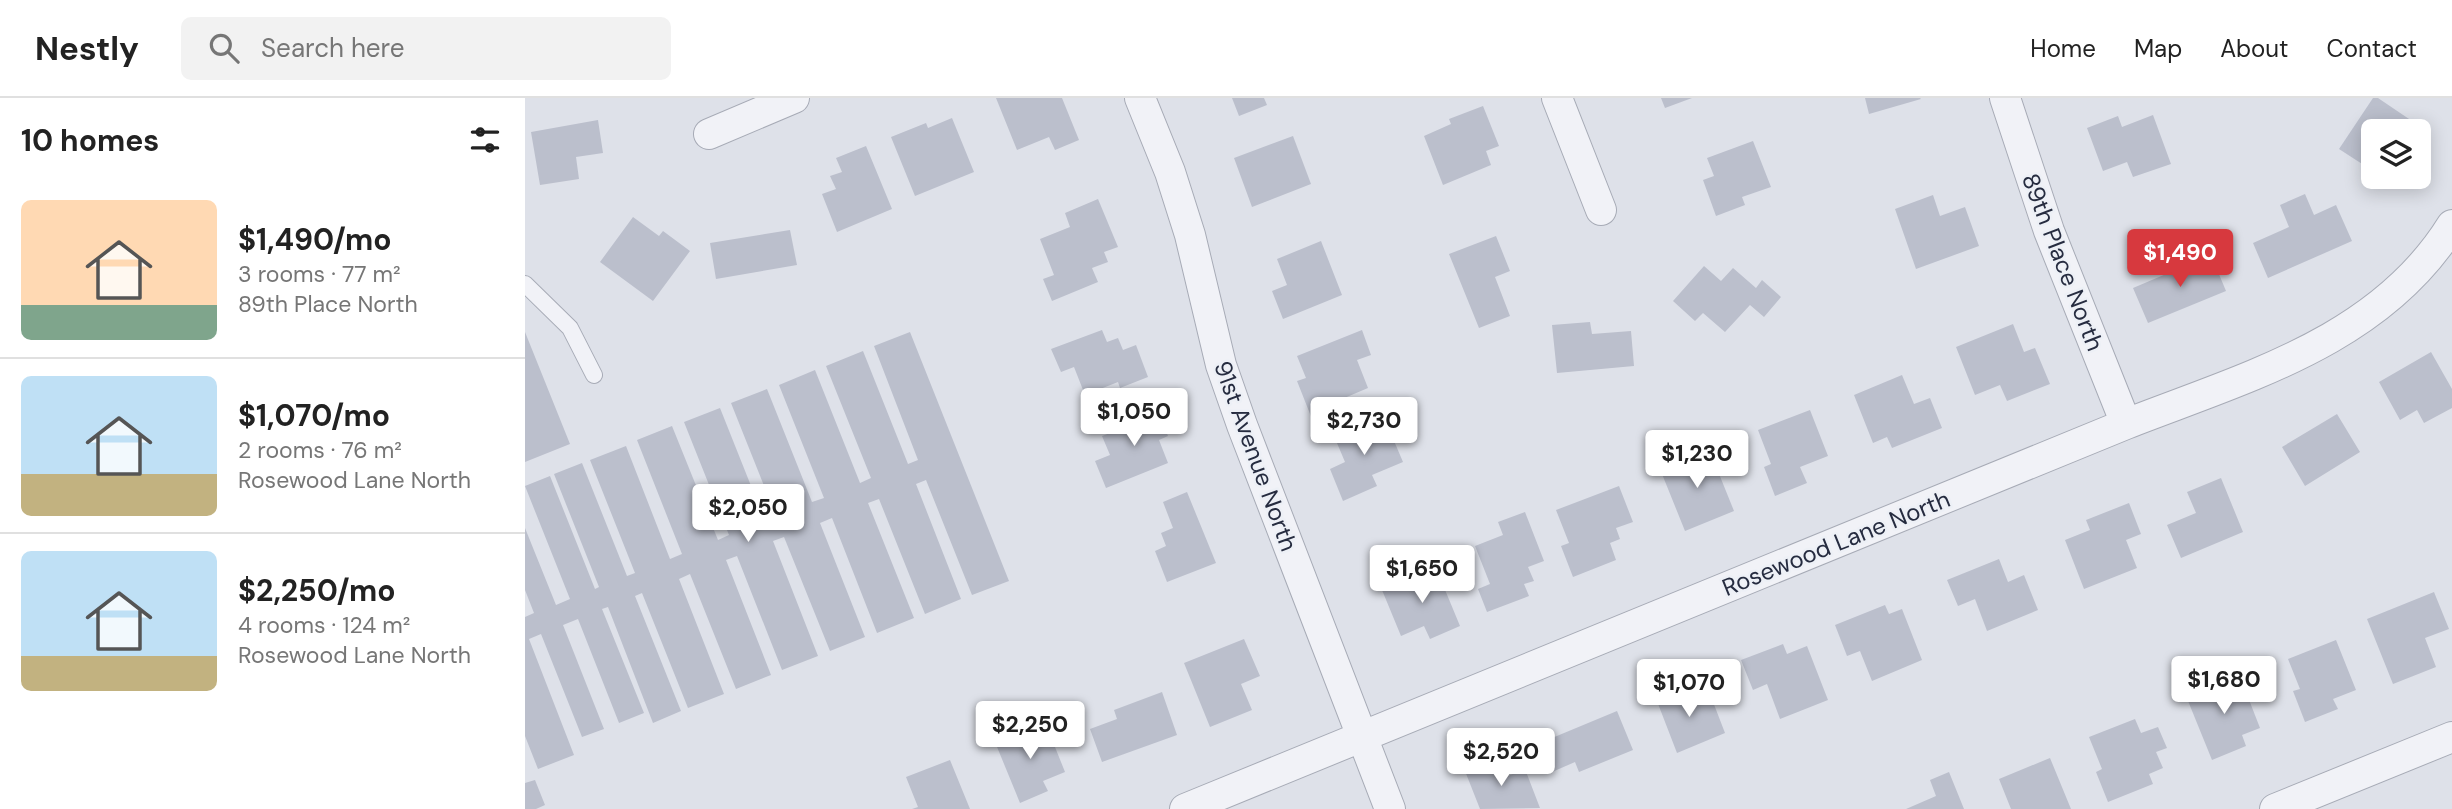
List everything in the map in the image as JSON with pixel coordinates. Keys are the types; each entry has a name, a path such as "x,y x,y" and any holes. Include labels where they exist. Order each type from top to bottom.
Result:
{"street":[{"path":"709,134 794,98"},
{"name":"91st Avenue North","path":"1140,98 1170,172 1190,235 1221,365 1390,809"},
{"path":"1557,98 1601,210"},
{"name":"89th Place North","path":"2005,98 2049,231 2126,424"},
{"name":"Rosewood Lane North","path":"1185,809 2126,424 2282,363 2339,334 2394,295 2438,247 2452,225"},
{"path":"2275,809 2452,737"}],"lane":[{"path":"525,284 570,328 594,375"}],"building":[{"path":"996,98 1062,98 1079,140 1055,150 1049,137 1017,150"},
{"path":"1232,98 1264,98 1267,105 1239,116"},
{"path":"1661,98 1692,98 1665,108"},
{"path":"1865,98 1920,98 1921,99 1869,114"},
{"path":"2373,98 2378,98 2409,119 2361,119 2361,163 2339,149"},
{"path":"1483,106 1499,146 1486,151 1491,165 1443,185 1424,136 1451,124 1449,119"},
{"path":"2153,115 2171,164 2133,177 2127,162 2103,171 2087,128 2118,116 2122,127"},
{"path":"952,118 974,172 915,196 891,137 926,123 928,128"},
{"path":"598,120 603,153 576,157 579,179 540,185 531,132"},
{"path":"1293,136 1311,184 1252,207 1234,158"},
{"path":"1753,141 1771,187 1742,197 1745,205 1716,216 1703,180 1714,176 1707,158"},
{"path":"866,146 892,209 837,232 822,194 836,189 830,176 842,172 836,158"},
{"path":"2305,194 2314,215 2336,205 2352,241 2268,278 2253,243 2289,227 2280,205"},
{"path":"1933,195 1940,216 1965,207 1979,246 1916,269 1895,209"},
{"path":"1098,199 1118,247 1104,252 1108,262 1092,268 1098,282 1052,301 1043,279 1054,275 1040,239 1070,227 1065,213"},
{"path":"633,217 659,236 663,231 690,251 653,301 600,262"},
{"path":"790,230 797,265 716,279 710,243"},
{"path":"1496,236 1510,271 1495,277 1510,316 1479,328 1449,254"},
{"path":"1321,241 1342,295 1283,319 1272,291 1287,285 1277,259"},
{"path":"2211,255 2226,291 2148,323 2133,288"},
{"path":"1704,266 1721,281 1733,268 1756,288 1762,280 1781,297 1764,317 1750,305 1725,332 1703,313 1695,321 1673,301"},
{"path":"1590,322 1592,334 1631,331 1634,366 1557,373 1552,325"},
{"path":"2013,324 2024,352 2035,348 2050,384 2007,401 2000,385 1975,395 1956,347"},
{"path":"1102,330 1107,342 1118,338 1123,350 1136,345 1148,377 1120,388 1118,382 1085,395 1074,367 1061,372 1051,349"},
{"path":"1362,330 1371,355 1357,360 1368,388 1342,399 1346,411 1314,424 1297,381 1306,378 1297,356"},
{"path":"525,332 570,444 525,462"},
{"path":"910,332 1009,581 972,595 926,480 916,484 961,599 925,614 879,499 868,503 914,618 877,633 832,518 820,523 865,637 830,651 784,537 773,541 818,656 782,670 737,556 726,560 771,675 736,689 690,574 679,579 724,694 688,708 642,593 635,596 681,711 653,723 608,607 602,609 644,713 619,723 578,619 563,625 604,729 582,737 541,634 529,639 574,755 538,769 525,736 525,617 534,613 525,590 525,528 556,605 570,599 525,486 550,476 595,589 599,587 554,474 582,463 627,576 635,573 590,460 626,446 670,559 682,554 637,440 672,426 718,540 729,535 684,422 720,408 765,521 776,516 731,403 767,389 812,502 824,498 779,385 815,370 860,483 871,478 826,366 863,351 908,464 918,460 874,346"},
{"path":"2431,352 2452,389 2452,408 2424,423 2417,410 2400,420 2379,382"},
{"path":"1902,375 1914,404 1930,398 1942,428 1892,448 1887,437 1873,443 1854,395"},
{"path":"1155,405 1168,436 1159,440 1168,463 1106,488 1095,461 1110,455 1102,436 1131,425 1127,416"},
{"path":"1810,410 1828,456 1800,467 1807,483 1775,496 1764,467 1771,464 1758,430"},
{"path":"2337,414 2360,452 2305,486 2282,447"},
{"path":"1383,415 1403,462 1372,475 1377,486 1343,501 1330,469 1345,462 1334,436"},
{"path":"1709,449 1734,511 1685,531 1660,469"},
{"path":"2221,478 2243,532 2181,558 2167,525 2196,513 2187,492"},
{"path":"1619,486 1633,522 1616,528 1620,539 1610,543 1616,560 1573,577 1561,546 1569,543 1556,510"},
{"path":"1187,492 1216,563 1167,582 1155,551 1166,546 1161,533 1173,528 1163,502"},
{"path":"2129,503 2141,534 2126,540 2137,568 2084,589 2065,540 2090,530 2086,520"},
{"path":"1525,512 1544,561 1528,567 1534,581 1524,584 1529,596 1487,612 1478,589 1490,584 1475,546 1503,535 1498,522"},
{"path":"1999,559 2008,582 2024,575 2038,610 1987,631 1975,599 1958,606 1947,580"},
{"path":"1436,568 1460,626 1430,639 1424,626 1401,636 1382,590"},
{"path":"2434,592 2449,629 2425,638 2436,667 2393,684 2367,619"},
{"path":"1885,605 1889,614 1902,609 1922,660 1872,681 1860,651 1847,656 1835,625"},
{"path":"1244,639 1260,676 1241,684 1252,710 1210,727 1184,663"},
{"path":"2336,640 2356,690 2333,699 2338,709 2305,722 2293,691 2300,689 2288,659"},
{"path":"1783,644 1787,654 1807,646 1828,700 1780,719 1767,684 1753,690 1741,660"},
{"path":"2239,674 2260,728 2242,735 2246,746 2212,760 2186,696"},
{"path":"1681,685 1689,702 1710,694 1725,733 1677,753 1655,696"},
{"path":"1162,692 1177,735 1102,762 1090,729 1117,719 1114,710"},
{"path":"1617,711 1633,750 1579,772 1575,762 1552,772 1540,743"},
{"path":"2135,719 2141,733 2158,727 2167,748 2156,752 2163,768 2149,774 2153,784 2108,802 2096,772 2102,769 2089,737"},
{"path":"1045,722 1065,772 1043,781 1048,791 1020,803 995,742"},
{"path":"2050,758 2071,809 2011,809 1999,779"},
{"path":"1495,759 1503,778 1525,769 1540,808 1480,809 1465,771"},
{"path":"950,760 970,809 912,809 918,807 906,777"},
{"path":"1949,772 1964,809 1906,809 1936,796 1930,780"},
{"path":"535,780 545,805 536,809 525,809 525,783"}]}
